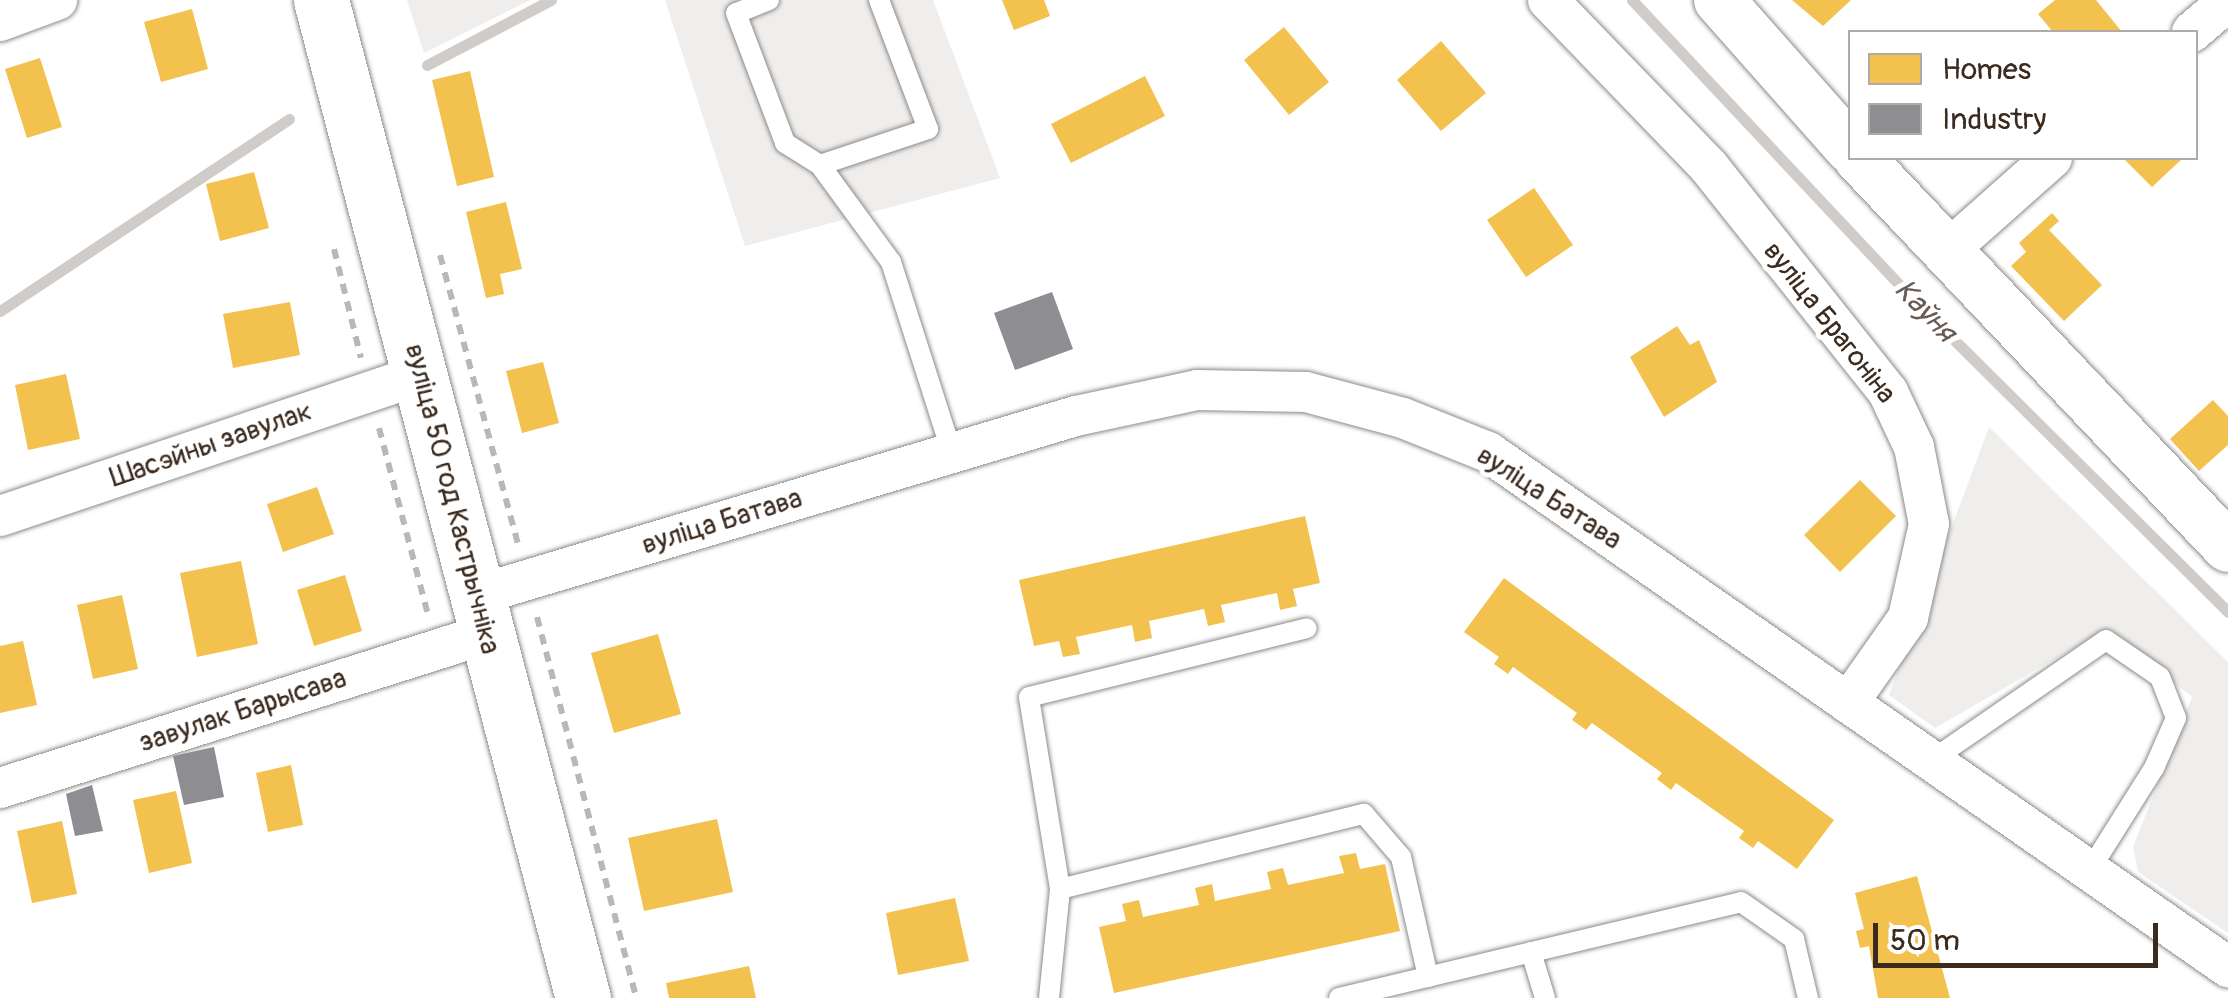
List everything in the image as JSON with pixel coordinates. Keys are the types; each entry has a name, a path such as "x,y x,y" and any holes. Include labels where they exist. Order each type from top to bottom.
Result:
{"main road":[{"name":"вуліца 50 год Кастрычніка","path":"321,0 422,374 497,603 582,998"}],"street":[{"path":"0,21 56,0"},
{"name":"вуліца Брагоніна","path":"1548,0 1709,167 1888,392 1914,447 1929,524 1908,618 1848,703"},
{"path":"1718,0 1848,146"},
{"path":"2194,30 2228,0"},
{"path":"1861,160 2228,548"},
{"path":"1945,253 2050,160"},
{"name":"Шасэйны завулак","path":"0,516 422,374"},
{"name":"вуліца Батава","path":"497,603 952,453 1197,390 1306,392 1403,418 1488,452 2228,966"},
{"name":"завулак Барысава","path":"0,788 497,603"}],"lane":[{"path":"769,0 736,13 785,143 820,165 891,262 952,453"},
{"path":"820,165 928,129 879,0"},
{"path":"1048,998 1060,889 1029,698 1306,628"},
{"path":"1932,760 2106,640 2160,677 2176,718 2154,768 2091,868"},
{"path":"1060,889 1364,814 1401,857 1428,977"},
{"path":"1339,998 1741,902 1794,939 1808,998"},
{"path":"1531,952 1546,998"}],"path":[{"path":"438,246 497,603 636,998"}],"shaded area":[{"path":"407,0 530,0 424,53"},
{"path":"665,0 933,0 1000,178 745,246"},
{"path":"1989,427 2228,662 2228,933 2138,872 2133,847 2192,697 2107,629 1935,728 1889,695"}],"building: Homes":[{"path":"1002,0 1044,0 1050,16 1014,30"},
{"path":"1792,0 1851,0 1823,26"},
{"path":"2055,0 2096,0 2120,30 2051,30 2038,14"},
{"path":"192,9 208,69 161,82 144,22"},
{"path":"1284,27 1329,82 1289,115 1244,60"},
{"path":"1441,41 1486,93 1441,131 1397,80"},
{"path":"40,58 62,127 27,138 5,69"},
{"path":"470,71 494,177 457,186 432,80"},
{"path":"1145,76 1165,116 1071,163 1051,124"},
{"path":"2125,160 2181,160 2152,187"},
{"path":"254,172 269,228 220,241 206,184"},
{"path":"1534,188 1573,245 1526,277 1487,220"},
{"path":"506,202 522,269 500,274 504,294 486,298 466,212"},
{"path":"2052,213 2059,221 2049,230 2102,285 2064,321 2011,266 2026,252 2019,243"},
{"path":"290,302 300,355 233,368 223,314"},
{"path":"1677,326 1690,345 1699,340 1717,382 1664,417 1630,357"},
{"path":"543,362 559,423 522,433 506,371"},
{"path":"66,374 80,439 28,450 15,385"},
{"path":"2213,400 2228,416 2228,445 2199,471 2170,439"},
{"path":"1860,480 1896,516 1840,572 1804,535"},
{"path":"317,487 334,534 283,552 267,504"},
{"path":"1305,516 1320,583 1293,589 1297,606 1280,610 1277,593 1221,605 1225,622 1208,626 1204,609 1149,621 1152,638 1135,642 1132,625 1076,637 1080,654 1063,657 1059,641 1034,646 1019,580"},
{"path":"241,561 258,644 197,657 180,573"},
{"path":"345,575 362,631 314,646 297,590"},
{"path":"1504,578 1834,820 1797,869 1758,841 1753,848 1739,838 1744,831 1676,783 1671,790 1657,779 1662,773 1592,723 1586,730 1572,720 1577,713 1513,667 1508,674 1494,664 1499,657 1464,632"},
{"path":"122,595 138,669 93,679 77,605"},
{"path":"658,634 681,714 614,733 591,653"},
{"path":"23,641 37,705 0,713 0,646"},
{"path":"291,765 303,825 268,832 256,773"},
{"path":"176,791 192,863 149,873 133,800"},
{"path":"717,819 733,892 644,911 628,838"},
{"path":"62,821 77,894 32,903 17,831"},
{"path":"1356,853 1360,869 1385,864 1400,931 1114,993 1099,927 1126,921 1122,904 1139,900 1143,917 1199,905 1195,888 1212,884 1215,901 1271,889 1267,872 1283,868 1288,885 1344,873 1339,856"},
{"path":"1917,876 1950,998 1878,998 1869,946 1860,948 1856,931 1864,929 1855,893"},
{"path":"955,898 969,961 898,975 886,913"},
{"path":"749,966 756,998 669,998 666,983"}],"building: Industry":[{"path":"1052,292 1073,349 1015,370 994,313"},
{"path":"214,747 224,797 184,805 173,756"},
{"path":"92,785 103,831 75,836 66,794"}],"waterway":[{"path":"427,65 551,0"},
{"name":"Каўня","path":"1632,0 1916,302 2228,612"},
{"path":"0,311 289,119"}]}
